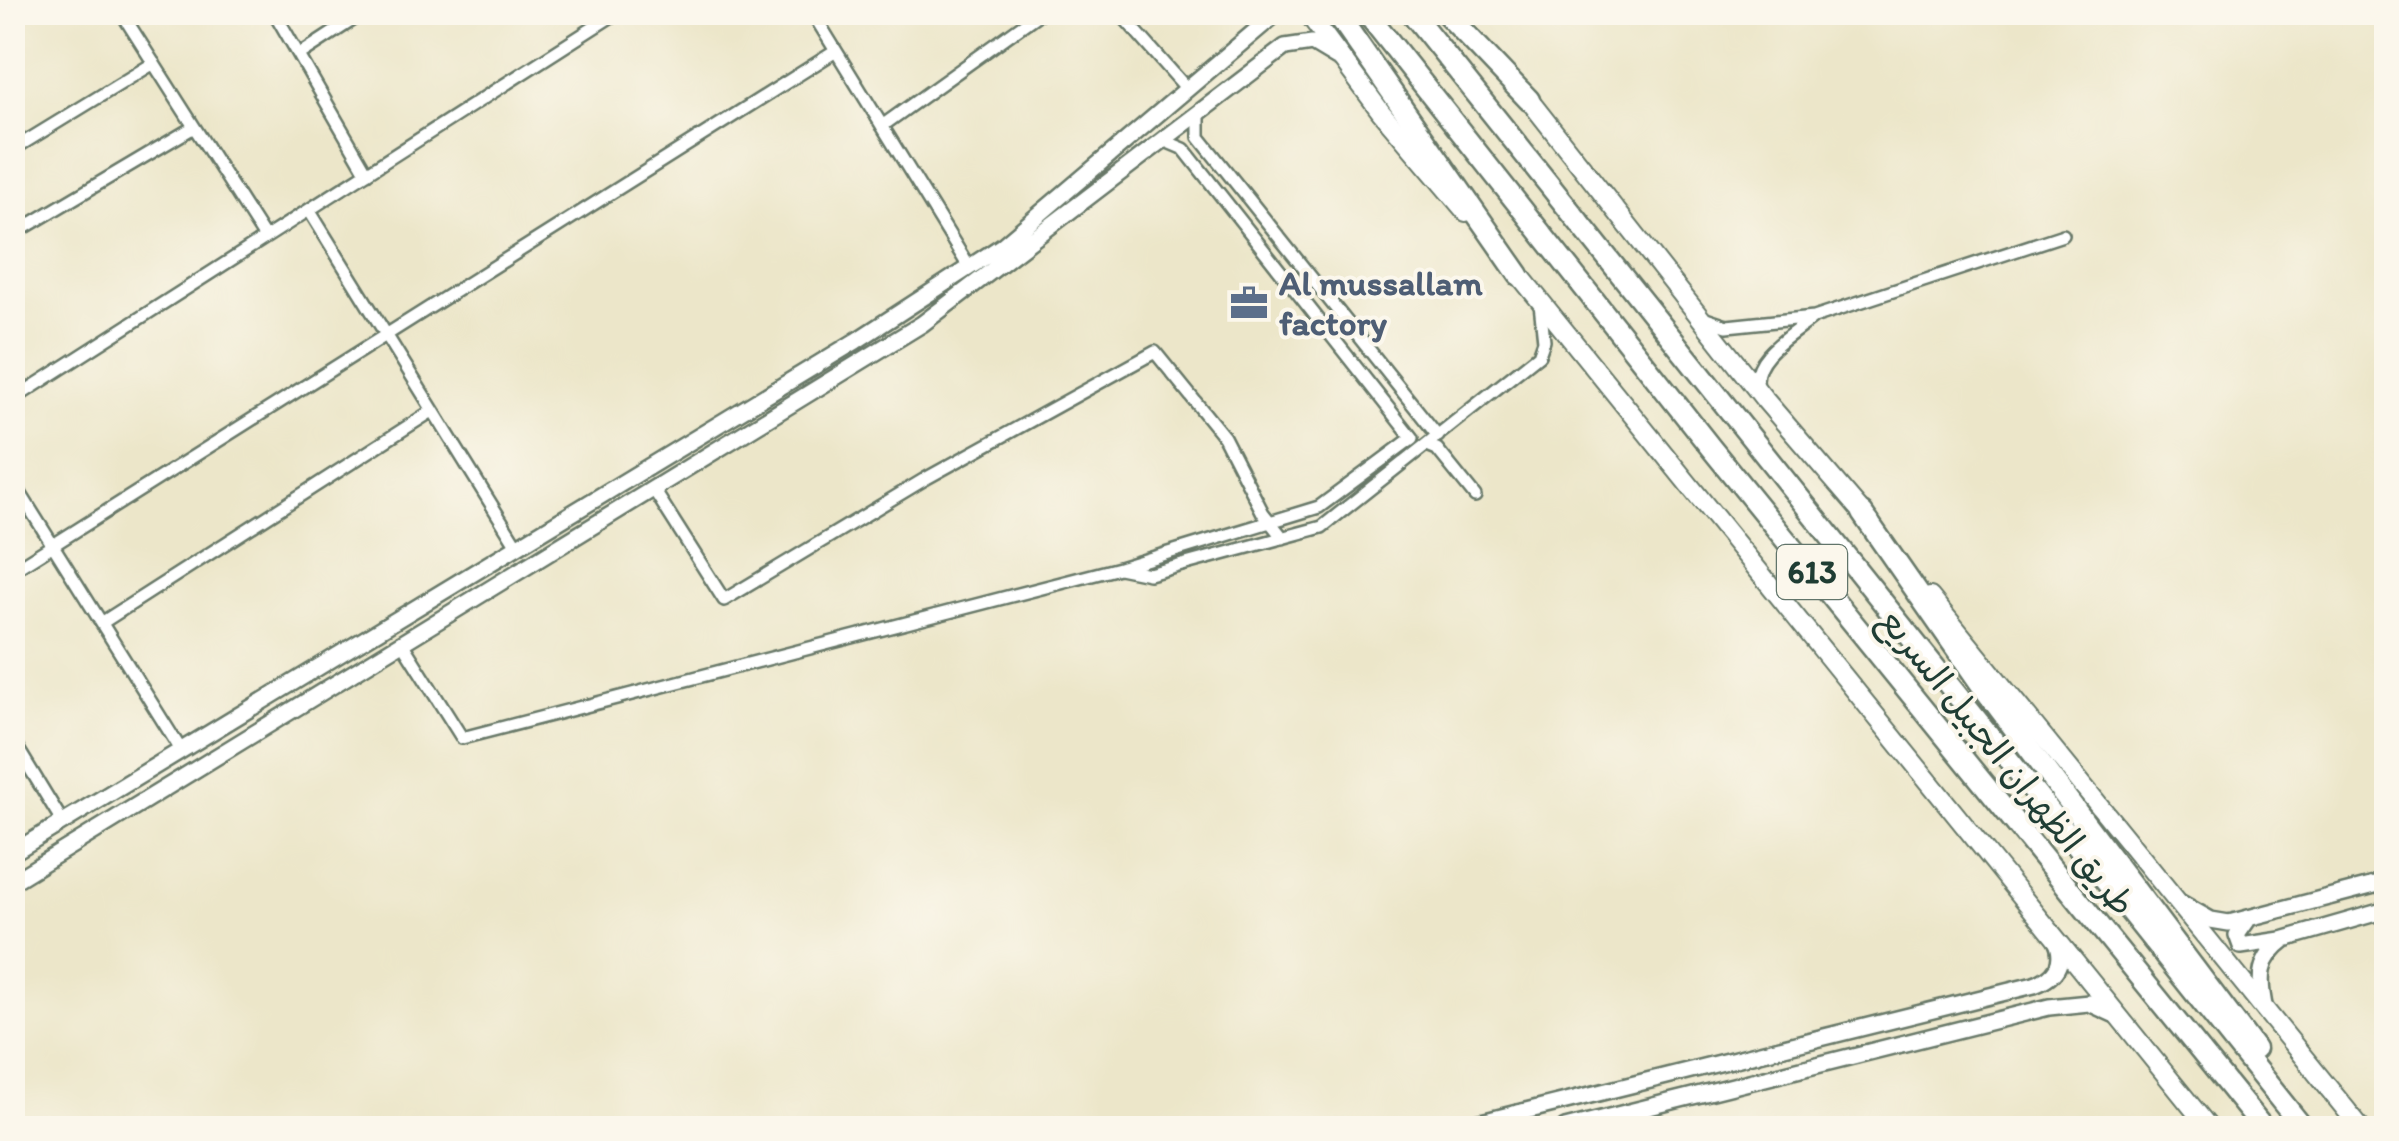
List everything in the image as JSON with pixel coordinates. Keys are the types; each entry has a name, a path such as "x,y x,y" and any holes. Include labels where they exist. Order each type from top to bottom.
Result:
{"highway":[{"path":"1336,12 1520,275"},
{"name":"طريق الظهران الجبيل السريع","path":"1366,12 1711,448 2263,1128"},
{"name":"طريق الظهران الجبيل السريع","path":"1412,12 2306,1128"},
{"path":"1446,12 1529,100"},
{"path":"1862,514 1984,688 2214,991 2306,1128"}],"main road":[{"path":"1307,12 1348,69 1520,275 2209,1128"},
{"name":"613","path":"1459,12 1693,311 2360,1128"}],"street":[{"path":"121,12 265,238"},
{"path":"274,12 367,173"},
{"path":"299,55 364,12"},
{"path":"12,400 618,12"},
{"path":"812,12 969,267"},
{"path":"882,126 1041,12"},
{"path":"1119,12 1188,90"},
{"path":"12,853 856,342 1002,246 1278,12"},
{"path":"12,882 922,324 1285,47 1299,42 1325,48 1348,69"},
{"path":"12,571 836,51"},
{"path":"12,150 154,63"},
{"path":"1198,115 1198,137 1271,228 1429,443 1475,496"},
{"path":"12,234 194,127"},
{"path":"1165,141 1184,149 1412,438 1429,443"},
{"path":"309,210 517,546"},
{"path":"1240,220 1271,228"},
{"path":"1693,311 1726,326 1814,317 2062,235"},
{"path":"1119,568 1149,574 1322,527 1539,355 1544,341 1540,304"},
{"path":"1765,400 1756,376 1762,360 1814,317"},
{"path":"654,490 724,600 924,478 1154,352 1224,437 1269,522 1283,538"},
{"path":"102,622 432,412"},
{"path":"402,643 462,738 1119,568 1319,507 1412,438"},
{"path":"12,480 181,750"},
{"path":"12,739 62,821"},
{"path":"2179,903 2219,923 2247,921 2386,882"},
{"path":"2247,921 2236,935 2241,946 2285,939 2386,910"},
{"path":"1457,1128 2034,984 2058,967 2061,951 2054,936"},
{"path":"2266,1014 2261,968 2269,951 2285,939"},
{"path":"2034,984 2057,989 2057,1000 2049,1007"},
{"path":"1566,1128 2049,1007 2089,1003 2104,1007 2124,1022"}],"place":[{"name":"Al mussallam factory","path":"1249,303"}]}
